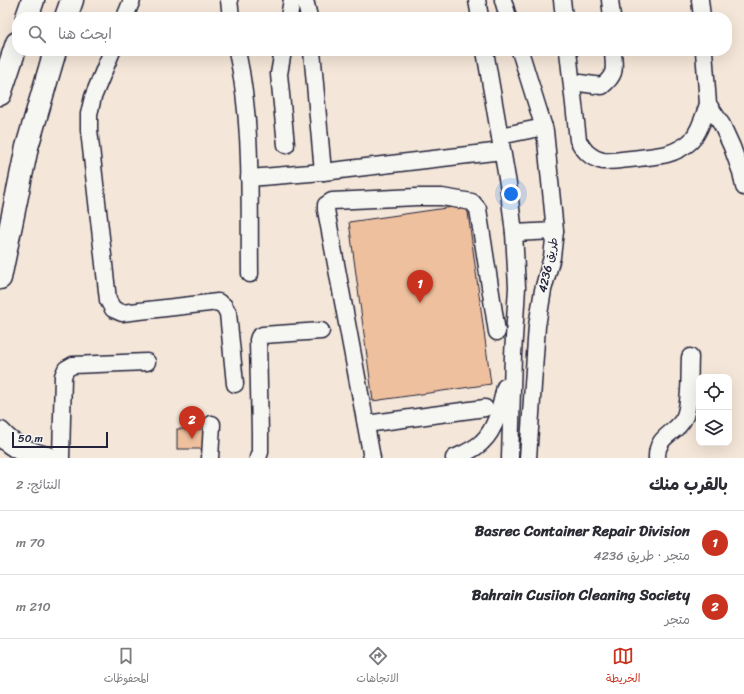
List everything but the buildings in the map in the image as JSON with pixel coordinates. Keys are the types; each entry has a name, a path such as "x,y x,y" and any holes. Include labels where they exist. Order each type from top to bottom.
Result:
{"highway":[{"path":"29,12 33,0"},
{"path":"68,12 72,0"},
{"path":"0,94 13,56"},
{"path":"0,278 27,147 54,56"},
{"path":"0,433 16,448 30,454 47,458"}],"street":[{"path":"128,12 132,0"},
{"path":"229,0 230,12"},
{"path":"290,12 292,0"},
{"path":"305,0 308,12"},
{"path":"477,0 479,12"},
{"path":"503,0 507,12"},
{"path":"562,0 563,12"},
{"path":"610,0 611,12"},
{"path":"700,0 701,12"},
{"path":"110,56 93,97 89,119 108,300 113,309 122,313 218,302 224,306 228,313 235,384"},
{"path":"238,56 243,79 246,106 249,178 250,274"},
{"path":"282,56 279,74 286,145"},
{"path":"312,56 323,172"},
{"path":"486,56 514,233 517,287 513,355 510,458"},
{"name":"طريق 4236","path":"522,56 544,127 555,231 552,257 543,290 536,326 528,458"},
{"path":"569,56 578,140 584,150 593,157 604,161 668,154 691,141 699,129 708,104 704,56"},
{"path":"572,82 602,86 614,74 613,56"},
{"path":"708,104 722,124 732,147 741,172 744,187"},
{"path":"249,178 323,172 501,144 544,127"},
{"path":"372,458 326,205 329,202 429,196 472,202 478,209 497,332"},
{"path":"514,233 555,231"},
{"path":"260,456 259,337 263,335 321,331"},
{"path":"454,458 466,453 482,443 491,429 499,412 513,355"},
{"path":"657,458 657,451 660,442 684,417 688,402 690,357"},
{"path":"61,458 63,376 66,369 73,365 147,362"},
{"path":"366,424 485,408"},
{"path":"210,458 212,424"}],"place":[{"name":"Basrec Container Repair Division","path":"420,303"},
{"name":"Bahrain Cusiion Cleaning Society","path":"192,439"}]}
